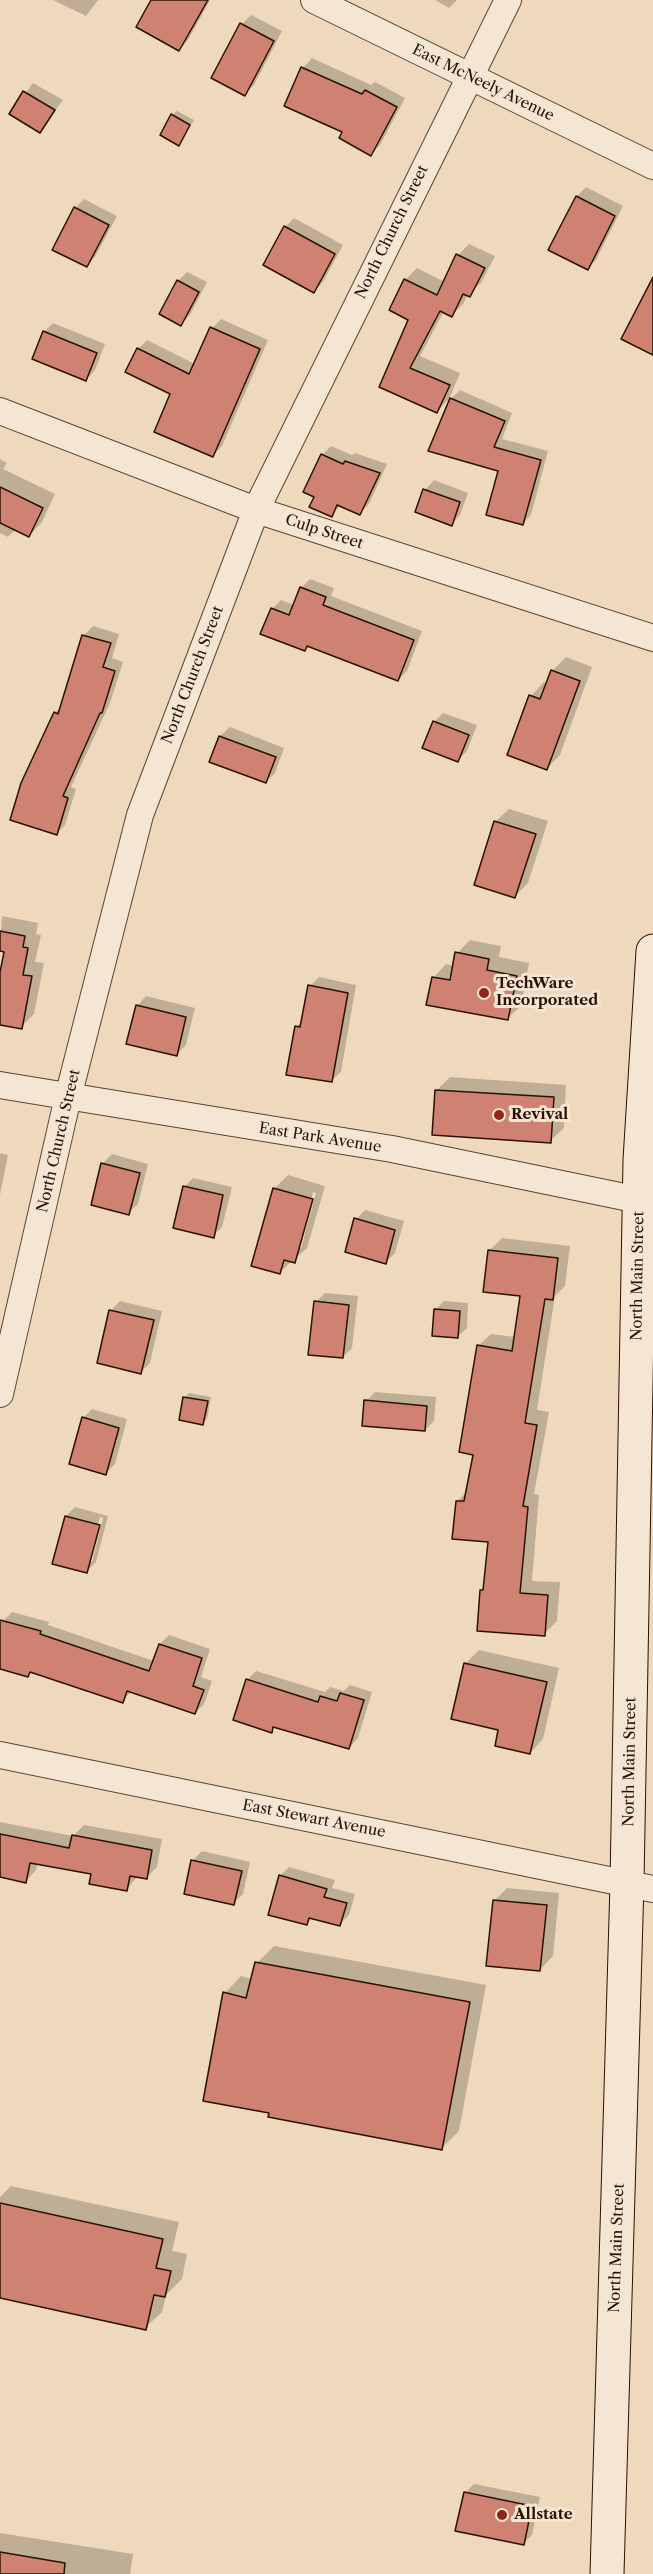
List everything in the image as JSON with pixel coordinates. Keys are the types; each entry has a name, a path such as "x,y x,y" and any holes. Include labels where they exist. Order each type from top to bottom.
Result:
{"main road":[{"name":"North Main Street","path":"607,2574 640,1886 646,1201 653,951"}],"street":[{"name":"East McNeely Avenue","path":"314,0 653,166"},
{"name":"North Church Street","path":"0,1394 68,1097 140,815 256,510 508,0"},
{"name":"Culp Street","path":"0,411 256,510 653,638"},
{"name":"East Park Avenue","path":"0,1085 392,1149 646,1201"},
{"name":"East Stewart Avenue","path":"0,1755 640,1886"}],"building":[{"path":"151,0 208,0 179,51 136,27"},
{"path":"240,23 274,41 245,96 211,78"},
{"path":"301,67 362,94 365,90 397,107 371,156 339,138 342,132 284,106"},
{"path":"23,91 55,110 40,133 9,114"},
{"path":"171,114 190,125 179,146 160,135"},
{"path":"576,196 615,216 588,270 548,250"},
{"path":"74,207 109,225 87,267 52,250"},
{"path":"284,226 335,254 314,293 263,265"},
{"path":"456,254 485,268 470,297 463,294 452,317 440,311 410,368 450,385 437,413 379,387 408,320 389,310 404,279 437,295"},
{"path":"653,277 653,355 621,339"},
{"path":"177,280 199,292 181,326 159,314"},
{"path":"210,327 260,349 213,457 154,432 170,394 125,372 137,348 189,374"},
{"path":"43,331 97,353 86,381 32,359"},
{"path":"450,398 505,421 494,447 541,460 523,525 486,515 498,471 428,451"},
{"path":"321,454 343,464 345,461 380,473 360,515 337,505 332,517 309,507 314,497 303,492"},
{"path":"0,487 43,508 29,537 0,523"},
{"path":"423,489 460,502 452,526 415,512"},
{"path":"300,587 326,597 323,605 414,640 398,681 307,646 305,651 260,634 271,608 289,615"},
{"path":"82,635 111,643 103,667 115,671 102,713 100,713 63,796 68,798 57,835 10,820 21,783 54,712 58,714"},
{"path":"551,670 580,681 547,770 507,755 529,695 540,699"},
{"path":"433,721 469,735 458,762 422,748"},
{"path":"219,736 276,757 266,783 209,762"},
{"path":"494,821 536,834 515,898 474,885"},
{"path":"0,931 25,936 23,947 28,948 23,975 32,976 22,1029 0,1025 0,972 4,952 0,951"},
{"path":"455,952 489,959 487,970 517,976 508,1020 426,1005 432,977 450,980"},
{"path":"308,985 348,993 332,1082 286,1075 295,1026 300,1027"},
{"path":"136,1005 186,1017 177,1056 126,1044"},
{"path":"435,1090 554,1097 551,1143 432,1135"},
{"path":"101,1163 140,1173 129,1215 91,1205"},
{"path":"183,1186 223,1195 214,1238 173,1228"},
{"path":"273,1188 313,1199 295,1263 284,1260 280,1274 251,1266"},
{"path":"354,1218 395,1230 386,1264 345,1252"},
{"path":"488,1250 558,1258 553,1300 545,1299 525,1423 537,1425 523,1506 528,1507 520,1593 548,1595 545,1636 477,1631 480,1590 483,1590 488,1542 452,1539 456,1501 464,1501 473,1455 459,1452 477,1345 512,1351 520,1296 483,1292"},
{"path":"314,1301 349,1305 343,1358 308,1355"},
{"path":"434,1309 460,1311 458,1338 432,1336"},
{"path":"109,1310 154,1320 141,1374 97,1363"},
{"path":"183,1397 208,1401 203,1425 179,1420"},
{"path":"364,1400 427,1406 425,1431 362,1426"},
{"path":"82,1417 119,1428 106,1475 69,1464"},
{"path":"65,1516 100,1525 87,1573 52,1564"},
{"path":"0,1620 41,1631 40,1634 149,1671 159,1644 202,1658 193,1686 204,1690 195,1714 127,1691 123,1703 30,1672 28,1677 0,1669"},
{"path":"464,1663 547,1682 530,1754 495,1746 498,1730 451,1719"},
{"path":"246,1679 318,1702 320,1696 337,1701 340,1693 364,1700 349,1749 273,1727 272,1733 233,1720"},
{"path":"0,1834 69,1848 72,1835 152,1850 147,1879 130,1876 127,1891 89,1884 91,1874 30,1863 26,1883 0,1877"},
{"path":"191,1860 242,1871 234,1905 184,1894"},
{"path":"279,1875 327,1889 324,1897 347,1903 340,1926 309,1918 307,1925 268,1915"},
{"path":"493,1900 547,1905 540,1971 486,1966"},
{"path":"255,1962 470,2002 442,2150 268,2117 269,2113 203,2101 223,1992 246,1998"},
{"path":"0,2203 163,2239 156,2268 171,2271 165,2297 154,2295 146,2330 0,2298"},
{"path":"464,2492 532,2506 524,2545 455,2531"},
{"path":"0,2552 65,2563 64,2574 0,2574"}],"place":[{"name":"TechWare Incorporated","path":"484,993"},
{"name":"Revival","path":"499,1115"},
{"name":"Allstate","path":"502,2515"}]}
